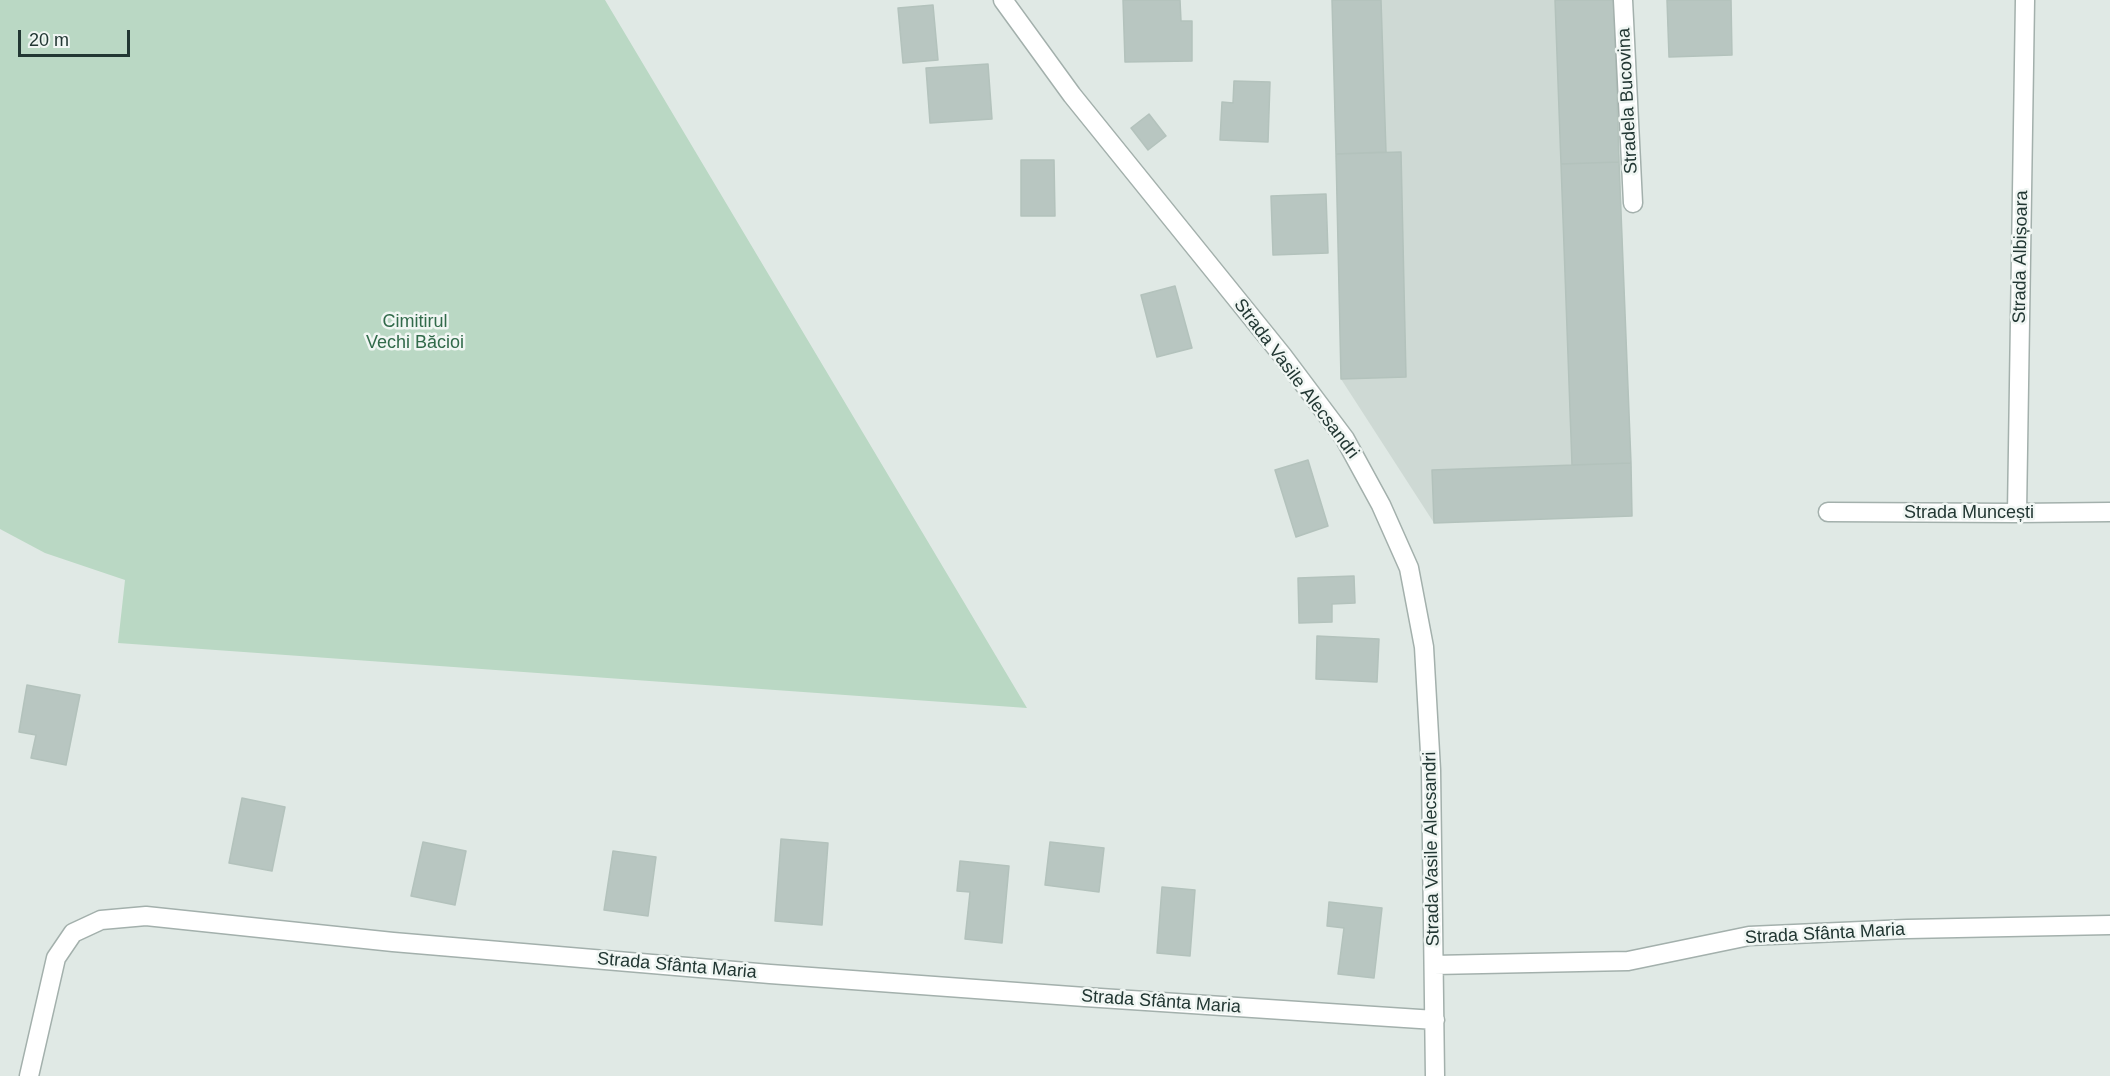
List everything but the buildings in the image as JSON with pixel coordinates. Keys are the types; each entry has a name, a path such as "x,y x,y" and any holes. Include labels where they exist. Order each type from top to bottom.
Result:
{"street":[{"name":"Strada Vasile Alecsandri","path":"1003,0 1072,95 1274,345 1346,439 1381,505 1409,568 1424,647 1431,770 1435,1076"},
{"name":"Stradela Bucovina","path":"1623,0 1633,203"},
{"name":"Strada Albișoara","path":"2017,513 2025,0"},
{"name":"Strada Muncești","path":"1828,512 2110,512"},
{"name":"Strada Sfânta Maria","path":"28,1076 56,958 73,933 101,920 146,916 393,942 758,973 1435,1020"},
{"name":"Strada Sfânta Maria","path":"1434,965 1628,961 1749,936 1907,929 2110,926"}],"shaded area":[{"path":"1332,0 1614,0 1632,516 1434,523 1341,379"}],"green space":[{"name":"Cimitirul Vechi Băcioi","path":"0,0 605,0 1027,708 118,643 125,580 45,553 0,529"}]}
